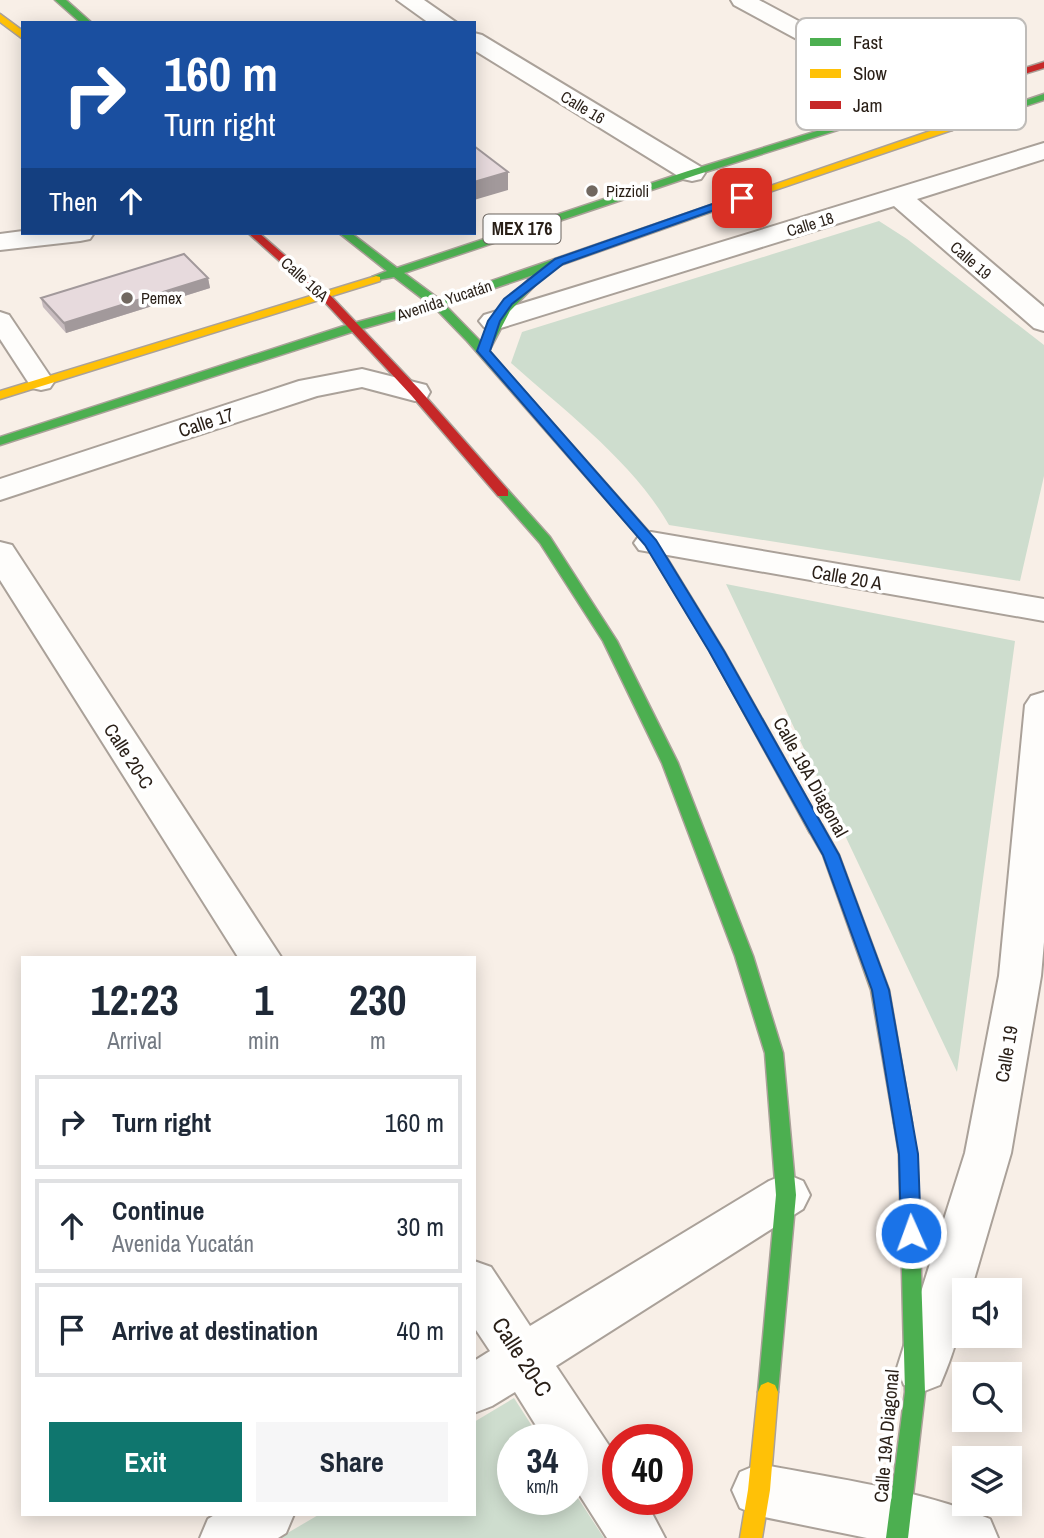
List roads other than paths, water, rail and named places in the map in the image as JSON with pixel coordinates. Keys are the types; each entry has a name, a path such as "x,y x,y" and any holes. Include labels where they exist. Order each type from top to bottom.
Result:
{"street":[{"path":"60,0 85,21"},
{"path":"408,0 443,21"},
{"path":"742,0 796,29"},
{"path":"0,17 21,34"},
{"name":"Calle 16","path":"476,41 691,173"},
{"name":"MEX 176","path":"1026,70 1044,65"},
{"name":"Avenida Yucatán","path":"1026,103 1044,97"},
{"name":"MEX 176","path":"0,396 325,296 828,130"},
{"name":"Avenida Yucatán","path":"0,441 354,327 436,304 943,130"},
{"name":"Calle 18","path":"494,321 1044,151"},
{"name":"Calle 19","path":"899,197 1044,322"},
{"path":"0,242 62,235"},
{"name":"Calle 16A","path":"255,235 325,296 354,327"},
{"path":"347,235 436,304"},
{"path":"483,351 494,321 508,301 559,261"},
{"name":"Calle 19A Diagonal","path":"436,304 483,351 651,543 717,651 831,855 880,990 908,1154 915,1392 899,1528"},
{"path":"354,327 415,391 545,540 610,641 670,763 744,956 774,1053 786,1195 755,1514 971,1538"},
{"name":"Calle 17","path":"0,490 332,382 362,378 415,391"},
{"name":"Calle 20 A","path":"651,543 1044,611"},
{"name":"Calle 20-C","path":"0,553 259,956"},
{"name":"Calle 19","path":"915,1392 988,1153 1032,979 1044,705"},
{"path":"476,1389 786,1195"},
{"name":"Calle 20-C","path":"476,1286 638,1538"},
{"path":"227,1538 264,1516"}],"lane":[{"path":"0,320 41,382"}],"place":[{"name":"Pizzioli","path":"592,191"},
{"name":"Pemex","path":"127,298"}]}
